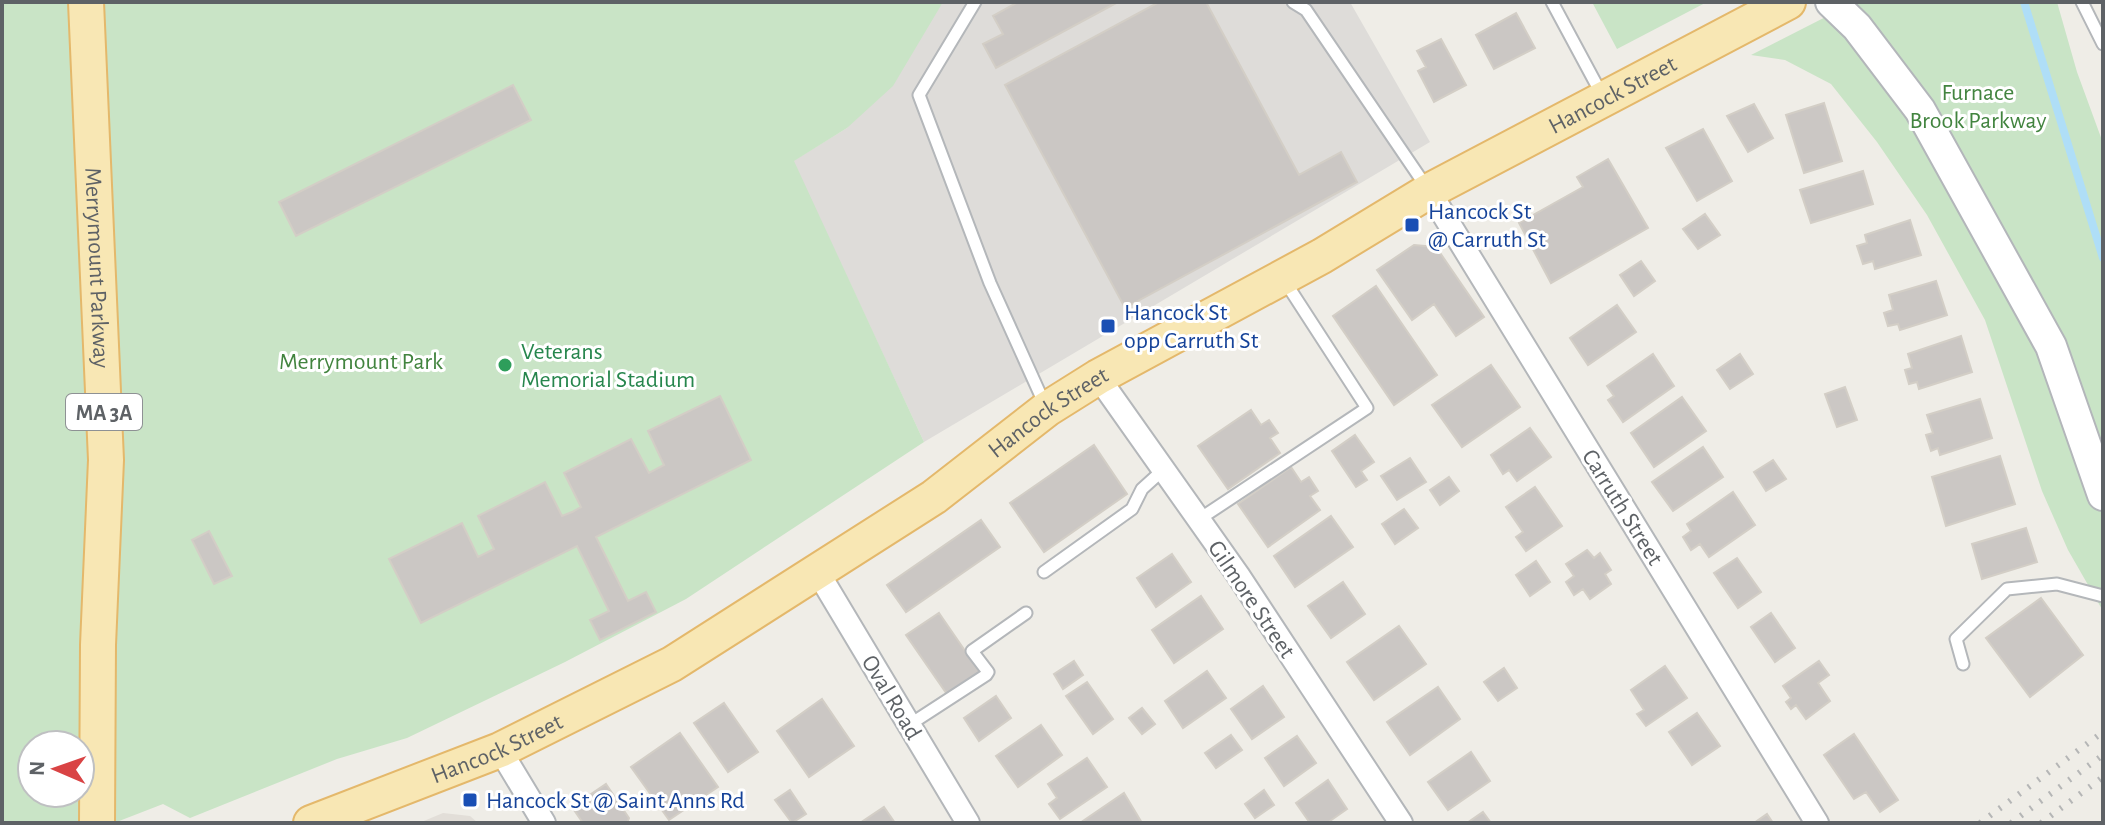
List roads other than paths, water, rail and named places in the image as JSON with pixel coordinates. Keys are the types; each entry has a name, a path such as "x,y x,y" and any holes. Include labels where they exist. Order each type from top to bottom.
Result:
{"main road":[{"name":"Merrymount Parkway","path":"86,2 106,460 98,645 97,823"},
{"name":"Hancock Street","path":"311,823 500,750 672,664 934,497 1047,409 1098,377 1282,277 1429,191 1788,2"},
{"path":"1831,2 1857,27 1920,110 2051,346 2103,495"}],"street":[{"name":"Carruth Street","path":"1429,191 1817,823"},
{"name":"Gilmore Street","path":"1098,377 1401,823"},
{"name":"Oval Road","path":"817,571 968,823"},
{"path":"500,750 544,823"}],"lane":[{"path":"975,2 919,95 990,283 1047,409"},
{"path":"1293,2 1306,10 1429,191"},
{"path":"1552,2 1604,99"},
{"path":"2082,2 2103,44"},
{"path":"1198,520 1367,408 1282,277"},
{"path":"1044,572 1132,509 1142,489 1163,470"},
{"path":"1963,664 1956,639 2007,589 2057,584 2103,596"},
{"path":"909,725 986,675 988,672 972,651 1026,613"}],"waterway":[{"path":"2024,2 2103,258"}],"railway":[{"path":"1980,823 2103,732"},
{"path":"2011,823 2103,755"},
{"path":"2041,823 2103,777"}],"place":[{"name":"Hancock St @ Carruth St","path":"1412,225"},
{"name":"Hancock St opp Carruth St","path":"1108,326"},
{"name":"Veterans Memorial Stadium","path":"505,365"},
{"name":"Hancock St @ Saint Anns Rd","path":"470,800"}],"park label":[{"name":"Furnace Brook Parkway","path":"1978,106"},
{"name":"Merrymount Park","path":"361,361"}]}
